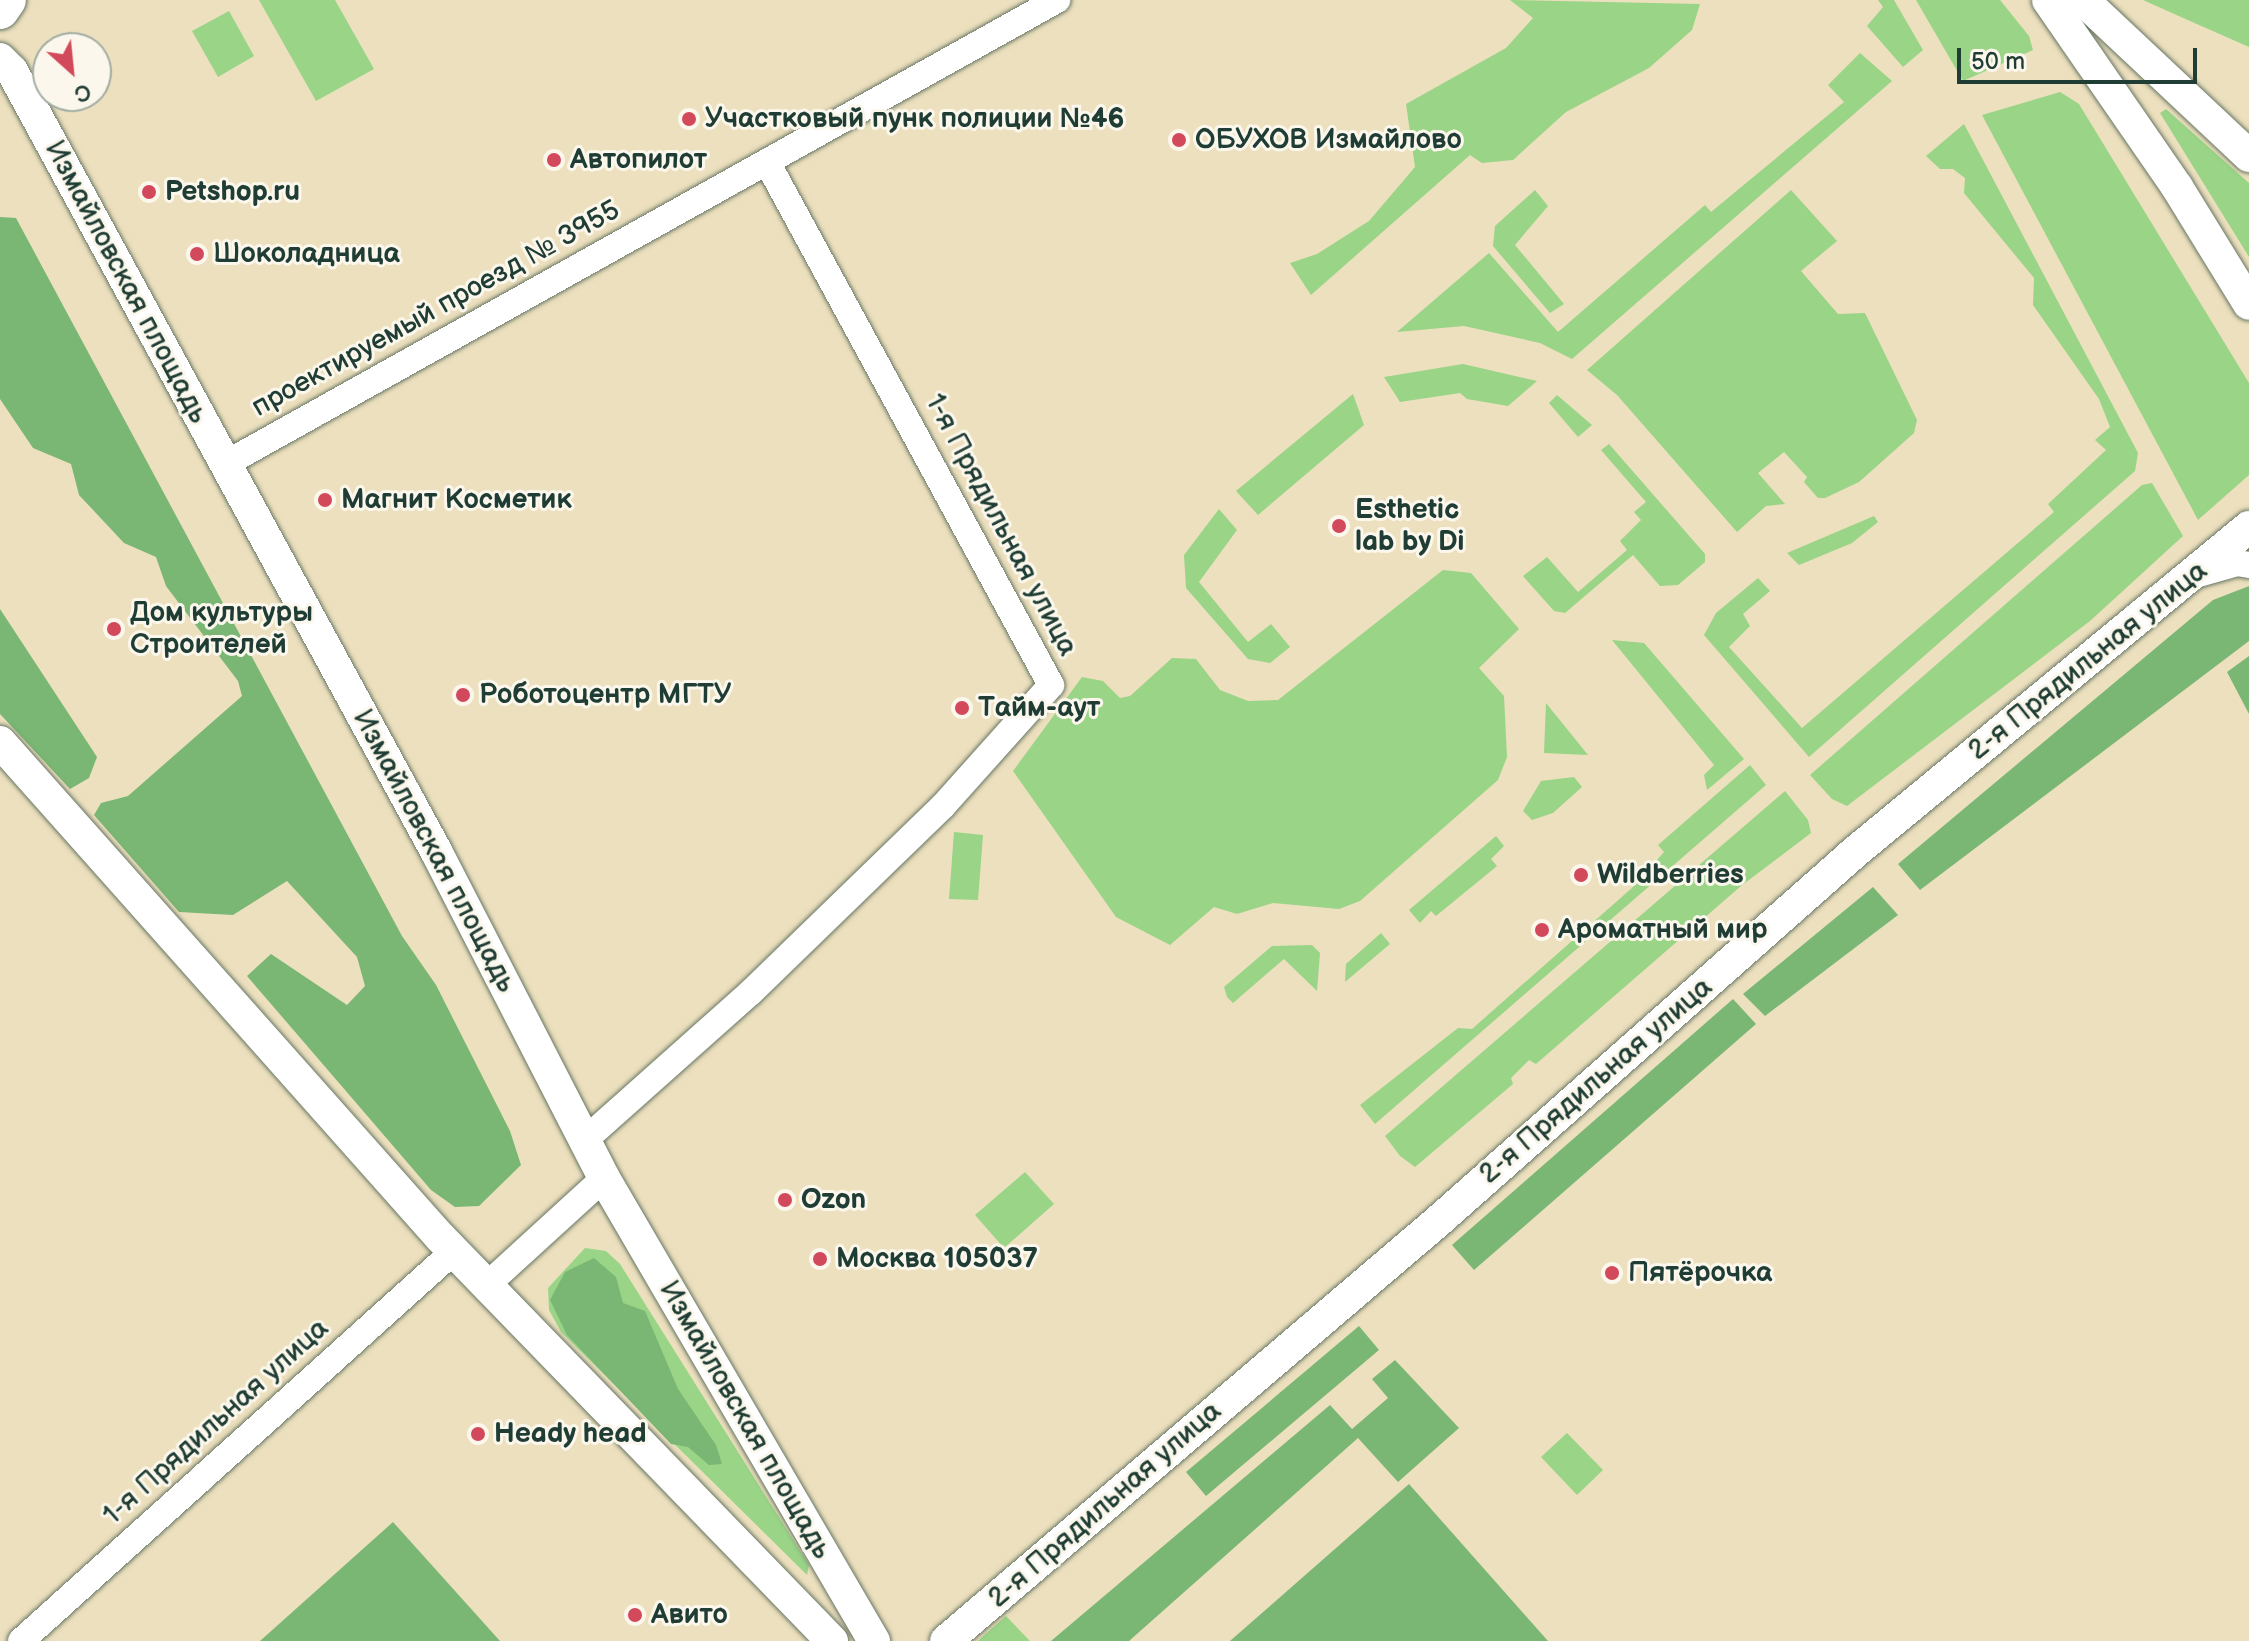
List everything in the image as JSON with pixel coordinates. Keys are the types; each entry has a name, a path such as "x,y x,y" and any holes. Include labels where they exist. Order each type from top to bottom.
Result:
{"main road":[{"path":"0,10 7,0"}],"street":[{"name":"проектируемый проезд № 3955","path":"225,464 1057,0"},
{"path":"2048,0 2177,187 2249,304"},
{"path":"2083,0 2249,156"},
{"name":"Измайловская площадь","path":"0,59 12,71 436,851 604,1178 874,1641"},
{"name":"1-я Прядильная улица","path":"586,1139 751,992 932,817 1051,685 767,162"},
{"name":"2-я Прядильная улица","path":"946,1641 1436,1223 1855,852 2249,527"},
{"path":"2193,576 2237,563 2249,565"},
{"name":"Измайловская площадь","path":"0,742 454,1251 832,1641"},
{"path":"488,1284 604,1178"},
{"name":"1-я Прядильная улица","path":"21,1641 454,1251"}],"green space":[{"path":"259,0 335,0 374,69 316,101"},
{"path":"1510,0 1700,4 1692,30 1649,68 1566,112 1513,160 1482,163 1470,155 1311,295 1290,263 1317,254 1369,221 1415,167 1406,104 1506,48 1533,18"},
{"path":"1878,0 1894,0 1923,50 1903,67 1867,26 1883,7"},
{"path":"1916,0 2000,0 2029,36 2033,50 1963,81"},
{"path":"2143,0 2249,0 2249,47 2181,17"},
{"path":"229,11 254,56 218,77 192,31"},
{"path":"1860,53 1892,81 1572,359 1540,343 1464,326 1397,332 1489,253 1558,332 1705,205 1711,212 1844,102 1828,85"},
{"path":"2060,92 2079,104 2249,383 2249,475 2198,520 1982,115"},
{"path":"2166,109 2249,183 2249,257 2160,113"},
{"path":"1964,124 2138,453 2135,471 1809,757 1704,635 1716,613 1758,578 1770,591 1743,614 1750,626 1729,647 1802,728 2054,512 2048,504 2106,450 2095,440 2110,427 2099,399 2033,305 2034,278 1964,193 1965,178 1953,169 1940,169 1926,156"},
{"path":"1535,190 1548,206 1515,245 1564,304 1550,313 1493,246 1495,226"},
{"path":"1791,190 1837,241 1801,271 1838,314 1865,313 1917,420 1914,433 1859,482 1825,498 1818,498 1804,482 1807,477 1784,452 1758,473 1785,504 1766,506 1737,532 1617,395 1587,370"},
{"path":"0,217 16,218 402,936 436,985 510,1131 521,1165 479,1206 455,1207 431,1190 247,976 271,954 347,1005 365,986 357,957 287,881 233,915 179,912 94,815 101,803 128,796 242,696 238,681 166,586 156,557 124,543 79,495 71,464 33,448 0,399"},
{"path":"1463,364 1537,381 1508,406 1467,399 1460,393 1400,402 1384,377"},
{"path":"1353,394 1364,425 1258,515 1236,491"},
{"path":"1557,395 1592,425 1578,437 1549,403"},
{"path":"1609,444 1705,554 1705,562 1678,585 1660,586 1633,555 1565,613 1554,611 1523,576 1547,557 1578,592 1627,550 1620,541 1641,520 1634,512 1646,502 1601,450"},
{"path":"2152,483 2183,536 2090,621 1847,806 1832,799 1810,775 2142,485"},
{"path":"1219,509 1237,530 1199,582 1248,642 1271,624 1290,647 1270,663 1248,659 1186,588 1184,555"},
{"path":"1874,516 1878,522 1852,543 1799,565 1787,553"},
{"path":"1443,570 1471,573 1519,629 1479,668 1504,696 1507,757 1498,780 1360,901 1339,909 1273,903 1237,914 1214,907 1170,945 1116,917 1013,771 1082,677 1103,681 1120,698 1130,696 1172,658 1196,659 1220,690 1248,701 1278,700"},
{"path":"2249,586 2249,641 1920,890 1898,864 2213,600"},
{"path":"0,609 97,757 89,778 70,789 0,714"},
{"path":"1612,640 1644,643 1744,759 1707,790 1704,775 1714,765"},
{"path":"2249,656 2249,714 2227,672"},
{"path":"1546,703 1588,755 1544,753"},
{"path":"1750,765 1766,785 1375,1124 1360,1105 1458,1028 1472,1029 1633,887 1664,852 1658,845"},
{"path":"1574,777 1582,787 1553,813 1532,820 1523,811 1541,781"},
{"path":"1785,791 1808,820 1811,833 1741,886 1536,1064 1529,1060 1511,1078 1513,1084 1415,1167 1400,1156 1385,1136"},
{"path":"954,832 983,835 978,900 949,899"},
{"path":"1496,836 1504,846 1491,859 1497,866 1436,916 1431,911 1420,923 1409,910"},
{"path":"1873,887 1898,915 1765,1016 1743,994"},
{"path":"1381,933 1390,944 1345,982 1346,964"},
{"path":"1312,945 1320,953 1317,991 1284,959 1233,1003 1227,997 1224,987 1272,946"},
{"path":"1733,999 1756,1024 1474,1270 1452,1245"},
{"path":"1025,1172 1054,1204 1004,1248 975,1215"},
{"path":"585,1248 606,1251 620,1264 809,1565 807,1575 561,1332 549,1310 548,1288"},
{"path":"594,1258 616,1277 623,1303 645,1311 678,1389 716,1445 722,1464 709,1465 688,1447 671,1444 567,1335 550,1300 565,1272"},
{"path":"1359,1326 1379,1350 1206,1496 1186,1472"},
{"path":"1395,1360 1459,1428 1398,1482 1358,1438 1129,1641 1051,1641 1330,1405 1352,1429 1388,1398 1372,1379"},
{"path":"1567,1433 1603,1470 1577,1495 1541,1457"},
{"path":"1409,1484 1548,1641 1230,1641"},
{"path":"393,1522 500,1641 260,1641"},
{"path":"1006,1616 1030,1641 978,1641 982,1637"}],"place":[{"name":"Участковый пунк полиции №46","path":"689,119"},
{"name":"ОБУХОВ Измайлово","path":"1179,140"},
{"name":"Автопилот","path":"554,160"},
{"name":"Petshop.ru","path":"149,192"},
{"name":"Шоколадница","path":"197,254"},
{"name":"Магнит Косметик","path":"325,500"},
{"name":"Esthetic lab by Di","path":"1339,526"},
{"name":"Дом культуры Строителей","path":"114,629"},
{"name":"Роботоцентр МГТУ","path":"463,695"},
{"name":"Тайм-аут","path":"962,708"},
{"name":"Wildberries","path":"1581,875"},
{"name":"Ароматный мир","path":"1542,930"},
{"name":"Ozon","path":"785,1200"},
{"name":"Москва 105037","path":"820,1259"},
{"name":"Пятёрочка","path":"1612,1273"},
{"name":"Heady head","path":"478,1434"},
{"name":"Авито","path":"635,1615"}]}
